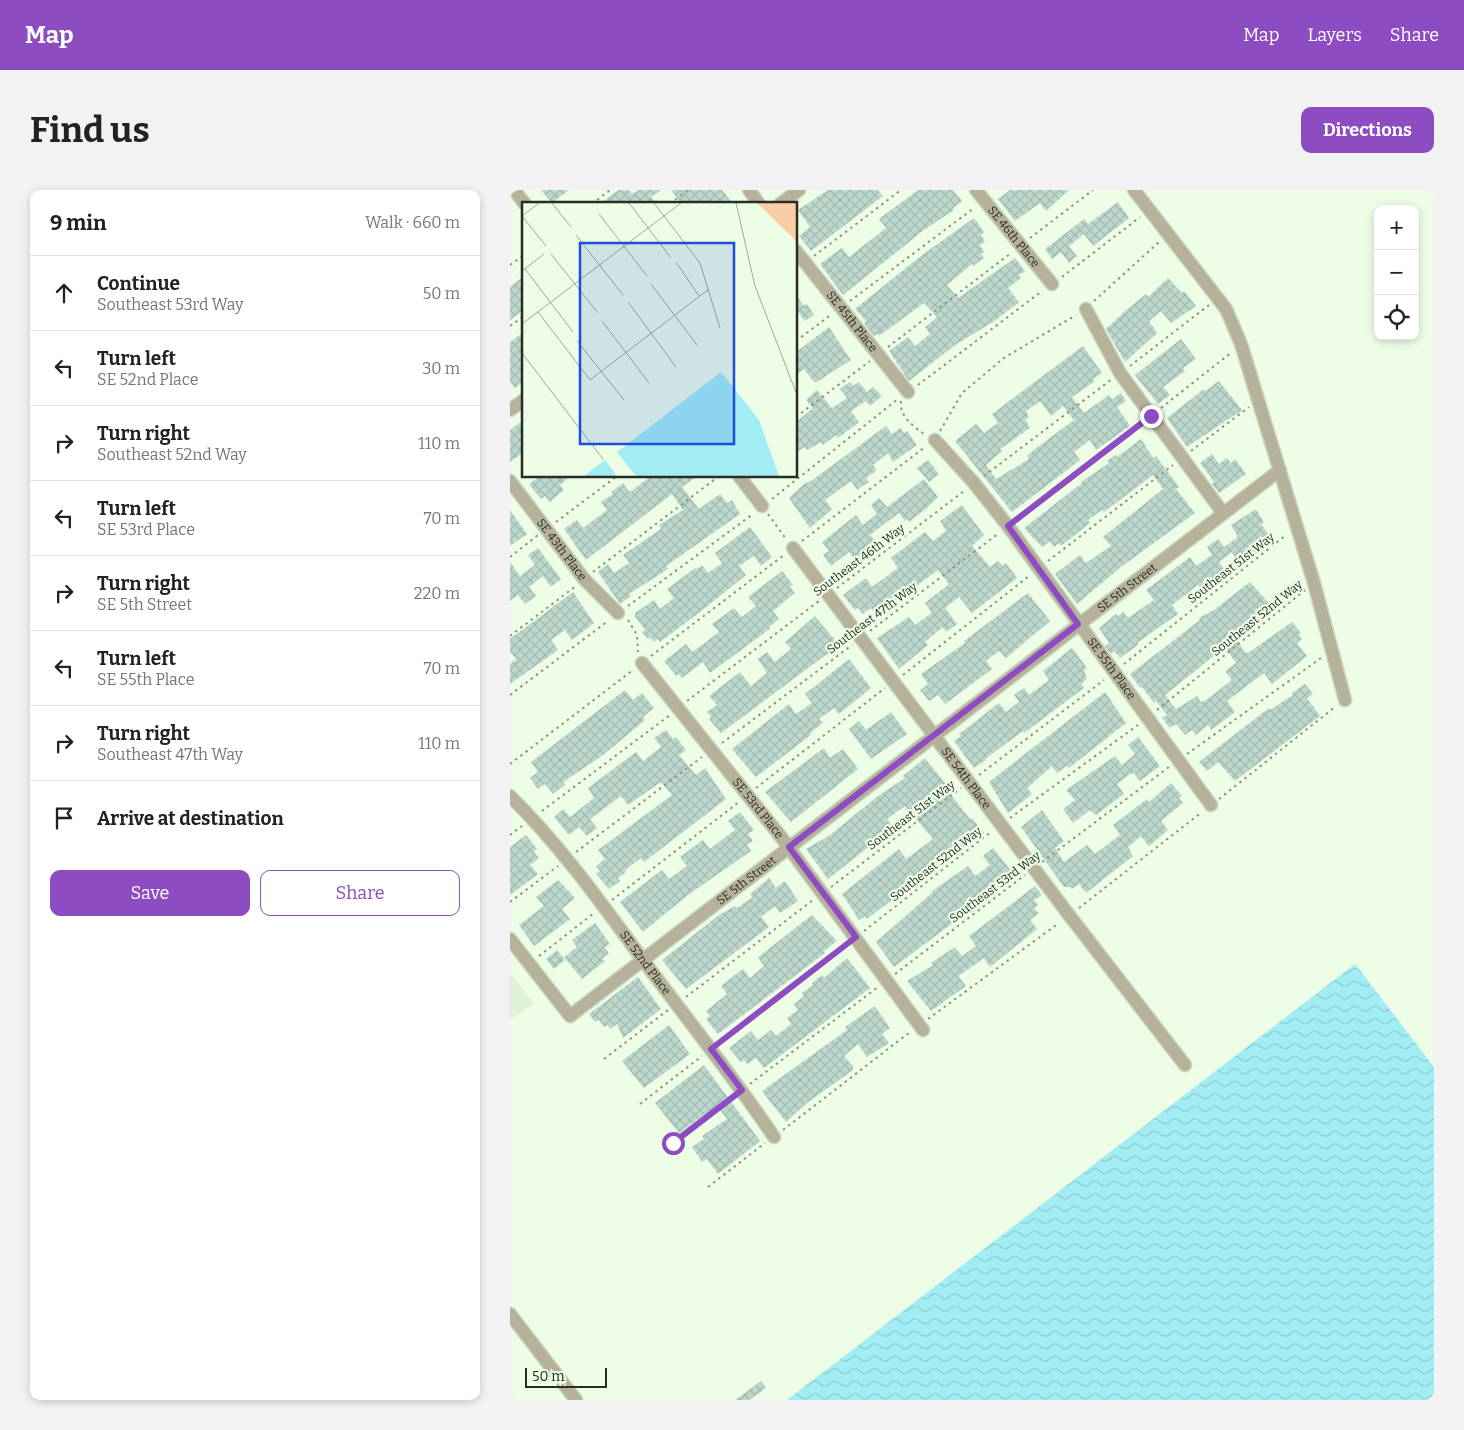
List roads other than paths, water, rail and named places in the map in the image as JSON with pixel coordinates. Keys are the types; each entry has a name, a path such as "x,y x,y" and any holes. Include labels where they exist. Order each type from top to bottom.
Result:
{"street":[{"path":"514,190 523,202"},
{"path":"749,190 758,202"},
{"path":"783,202 799,190"},
{"path":"1134,190 1148,211 1226,309 1241,344 1314,583 1345,700"},
{"name":"SE 46th Place","path":"980,195 1052,284"},
{"name":"SE 45th Place","path":"798,254 878,355 905,394"},
{"path":"1086,309 1120,373 1223,513"},
{"path":"510,410 522,401"},
{"name":"SE 55th Place","path":"935,440 974,483 1008,526 1211,805"},
{"name":"SE 5th Street","path":"510,939 570,1016 1280,470"},
{"path":"741,478 762,506"},
{"name":"SE 43th Place","path":"510,482 584,579 618,613"},
{"name":"SE 54th Place","path":"793,548 1035,867 1069,915 1185,1065"},
{"name":"SE 53rd Place","path":"642,663 789,847 921,1028"},
{"name":"SE 52nd Place","path":"510,796 533,818 677,1003 742,1090 774,1137"},
{"path":"510,1314 576,1400"}],"water":[{"path":"1355,964 1434,1067 1434,1400 787,1400"}]}
